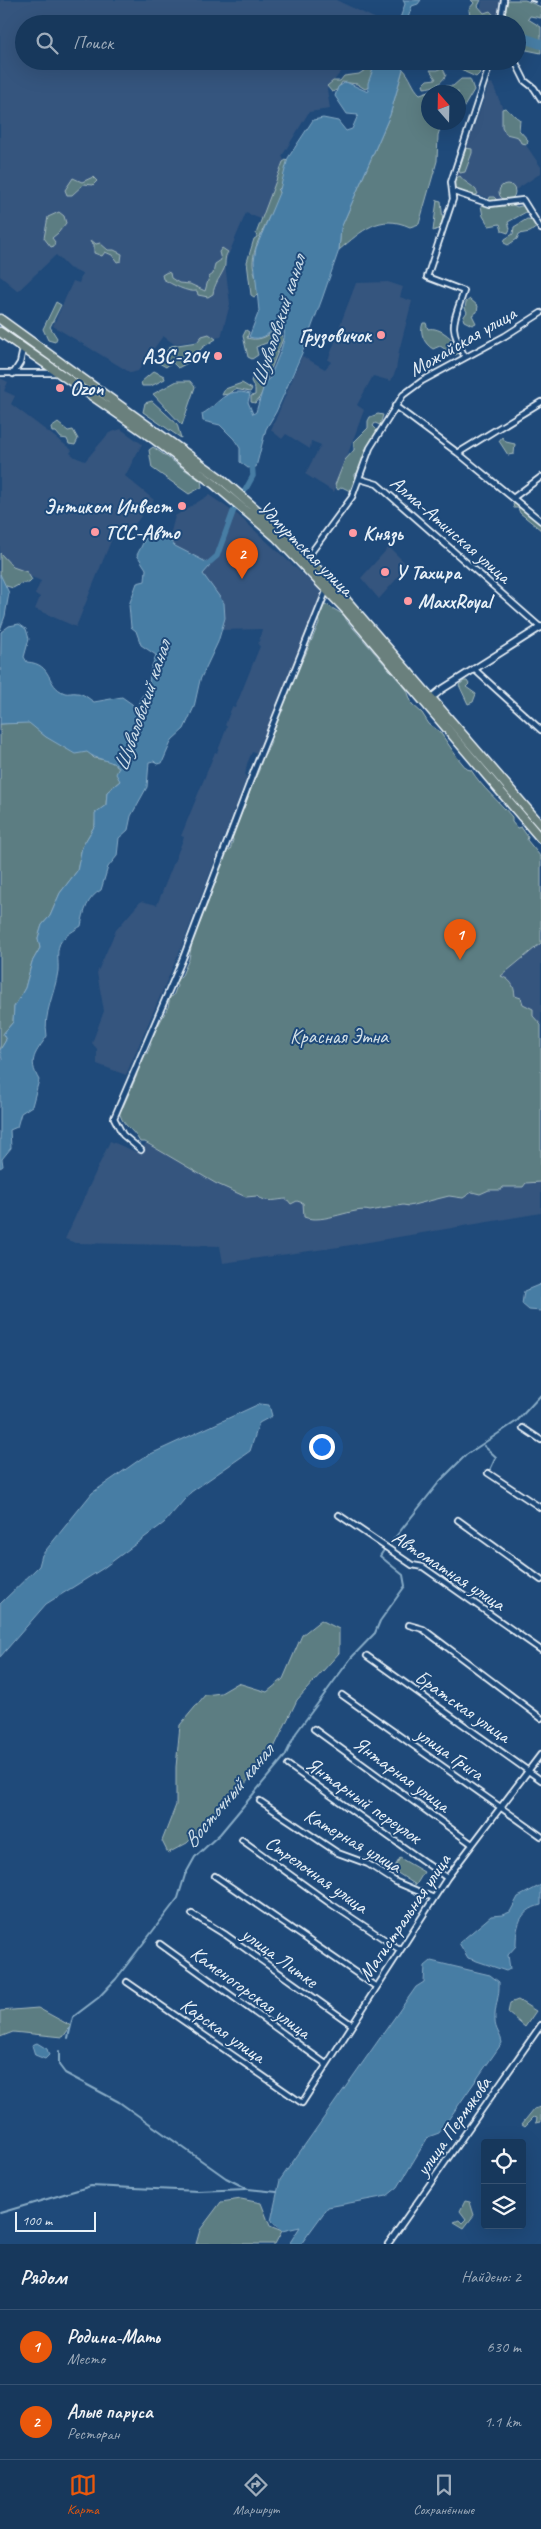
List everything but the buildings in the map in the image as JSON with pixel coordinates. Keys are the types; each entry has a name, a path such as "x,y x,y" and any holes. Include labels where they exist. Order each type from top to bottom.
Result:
{"main road":[{"name":"Удмуртская улица","path":"0,319 232,488 327,589 541,826"},
{"name":"Удмуртская улица","path":"0,332 147,434 229,496 247,506 307,558 428,700 541,839"}],"street":[{"path":"502,15 504,0"},
{"path":"465,357 453,333 452,326 464,292 427,277 454,192 451,182 487,70"},
{"path":"520,70 526,81 534,88 541,99"},
{"path":"454,192 490,204 523,200 541,229"},
{"name":"Можайская улица","path":"307,558 342,511 360,479 370,448 395,406 410,388 505,336 541,313"},
{"path":"13,374 20,362 23,349"},
{"path":"0,373 58,373"},
{"path":"458,453 541,402"},
{"path":"395,406 458,453 541,521"},
{"path":"513,498 541,477"},
{"name":"Алма-Атинская улица","path":"360,479 377,484 541,627"},
{"path":"141,1150 123,1135 114,1118 184,958 254,771 327,589"},
{"path":"428,700 541,627"},
{"path":"474,669 541,730"},
{"path":"523,1428 541,1440"},
{"path":"488,1473 541,1508"},
{"name":"Автоматная улица","path":"339,1515 412,1564 423,1567 541,1650"},
{"path":"458,1520 541,1580"},
{"path":"409,1625 423,1629 541,1718"},
{"name":"Братская улица","path":"367,1656 541,1780"},
{"name":"улица Грига","path":"342,1695 541,1836"},
{"name":"Янтарная улица","path":"314,1729 472,1844"},
{"name":"Магистральная улица","path":"302,2103 375,1986 447,1878 541,1754"},
{"name":"Янтарный переулок","path":"288,1765 447,1878"},
{"name":"Катерная улица","path":"260,1801 338,1853 368,1864 396,1882 434,1898"},
{"name":"Стрелочная улица","path":"242,1840 328,1902 399,1949"},
{"path":"215,1876 375,1986"},
{"name":"улица Литке","path":"192,1914 226,1935 351,2024"},
{"name":"Каменогорская улица","path":"160,1944 326,2064"},
{"name":"Карская улица","path":"127,1982 302,2103"},
{"name":"улица Пермякова","path":"388,2244 541,2025"}],"shaded area":[{"path":"0,0 336,0 368,15 15,15 15,70 343,70 327,89 330,109 309,112 282,156 284,160 263,220 246,213 225,263 230,304 221,337 174,344 163,336 138,371 131,373 53,326 73,281 79,283 82,274 69,268 56,255 18,291 0,276"},
{"path":"482,0 502,0 500,15 480,15"},
{"path":"492,83 506,116 541,167 541,173 505,197 495,200 458,189 454,185 489,84"},
{"path":"388,282 403,287 400,297 412,301 396,370 391,381 373,376 357,405 364,410 334,492 305,474 321,445 311,441 310,449 286,434 282,439 271,430 302,356 325,369 331,362 328,360 336,339 341,341 342,335 337,333 356,283"},
{"path":"0,378 8,382 4,391 15,396 11,404 72,450 70,453 75,457 85,461 109,433 121,429 142,444 125,476 154,500 135,524 125,528 117,526 76,627 35,609 40,597 35,594 41,581 12,569 0,556"},
{"path":"209,495 238,515 318,588 321,594 257,754 252,752 247,764 245,776 247,777 182,946 126,1075 97,1064 97,1049 92,1043 104,1011 97,973 116,930 141,901 157,905 184,837 181,836 227,727 225,725 232,707 235,708 260,646 258,645 262,629 221,630 225,618 224,603 203,574 210,566 175,546 169,539 175,516"},
{"name":"У Тахира","path":"389,547 408,566 379,599 361,578"},
{"path":"541,942 541,1032 497,979"},
{"path":"110,1141 139,1153 146,1143 241,1195 541,1181 541,1213 339,1247 223,1263 220,1246 75,1243 65,1239"}],"green space":[{"path":"471,0 481,0 478,6 484,13 490,11 494,15 470,15 469,9 474,3"},
{"path":"508,0 525,0 541,7 541,18 530,16 528,19 541,27 541,41 526,37 526,15 504,15"},
{"path":"526,37 541,43 541,53 526,50"},
{"path":"365,70 376,70 371,86 365,89 357,84 342,82 337,90 332,92 327,86 333,81 340,81 344,76 359,74"},
{"path":"404,70 415,88 421,94 421,130 440,130 437,161 419,224 410,227 399,223 380,223 355,236 339,250 341,228 390,115"},
{"path":"430,70 444,70 446,75 442,81 436,85 423,85 427,80 436,79"},
{"path":"463,70 478,70 480,73 476,77"},
{"path":"461,79 470,79 474,90 466,104 466,85 454,85"},
{"path":"505,108 520,120 519,130 528,140 527,144 521,143 518,137 506,134 502,127 502,109"},
{"path":"466,148 472,149 472,153 465,172 460,173 459,170"},
{"path":"286,160 288,162 283,185 278,190 280,195 256,248 253,264 259,294 254,297 251,295 247,262 283,162"},
{"path":"460,176 478,194 473,196 457,190 454,186 456,178"},
{"path":"93,177 97,181 93,185 84,184 72,195 67,195 65,190 73,178 82,182"},
{"path":"507,184 515,192 507,200 499,192"},
{"path":"490,197 494,197 500,203 509,203 517,207 525,205 526,212 508,222 510,229 508,233 502,231 500,224 489,226 483,216 481,206 487,204"},
{"path":"437,200 441,201 443,221 440,228 433,231"},
{"path":"59,212 64,216 66,223 52,238 55,242 54,246 51,247 44,238 48,217"},
{"path":"527,219 534,220 537,227 530,232 519,234 517,239 508,245 504,243 505,239 513,234 514,227"},
{"path":"91,240 96,244 100,243 108,250 114,250 122,254 121,261 117,262 112,255 105,252 102,256 94,253 94,244 90,242"},
{"path":"222,248 228,252 224,269 213,294 208,297 198,295 197,291 175,286 163,279 162,275 167,272 170,273 171,278 179,283 190,284 205,291 209,277 213,274 215,264 221,260 219,252"},
{"path":"470,299 478,306 477,312 472,315 476,323 472,325 464,321 463,318 467,312 465,308 466,302"},
{"path":"56,302 61,305 50,327 57,338 55,342 48,340 43,329"},
{"path":"423,323 426,323 428,329 443,332 452,339 460,353 455,355 451,350 448,351 440,346 433,349 430,347 422,334"},
{"path":"246,330 249,332 247,338 254,339 265,337 274,330 276,331 269,342 256,347 258,355 252,359 248,357 243,336"},
{"path":"209,334 216,339 203,347 189,362 178,368 172,362 166,367 157,362 171,346 197,342 202,336"},
{"path":"281,334 283,339 267,379 263,381 262,393 255,403 251,402 251,396 255,395 255,389 251,381 254,373 264,371 276,336"},
{"path":"154,371 164,376 165,379 151,386 142,386 141,382"},
{"path":"177,381 190,381 195,387 182,425 153,394"},
{"path":"242,383 252,389 250,392 235,389 228,394 222,395 225,389"},
{"path":"152,401 177,424 181,438 143,412 145,403"},
{"path":"378,414 383,415 380,425 375,423 373,426 377,430 365,452 359,472 355,474 355,486 350,491 342,487 338,490 335,485 345,460 354,450 354,442 368,428 370,417"},
{"path":"58,423 68,431 73,430 78,439 75,445 69,444 67,439 61,438 56,432 52,432 51,428"},
{"path":"502,437 506,442 515,444 514,454 508,455 499,441"},
{"path":"153,447 201,481 202,487 189,494 152,468 149,450"},
{"path":"517,503 519,508 522,508 541,523 541,530 520,513 518,508 514,508 513,504"},
{"path":"0,553 13,567 27,572 32,580 29,583 22,583 13,588 3,585 0,577"},
{"name":"Красная Этна","path":"327,605 344,615 347,621 407,690 412,704 422,713 429,724 440,732 467,769 471,770 480,783 512,817 512,822 517,828 521,827 528,837 527,840 541,857 541,943 501,976 511,983 515,996 521,998 523,1004 533,1009 533,1016 541,1025 541,1182 526,1183 523,1187 503,1187 501,1190 489,1190 480,1194 472,1192 463,1198 449,1196 409,1206 403,1205 370,1211 356,1211 312,1219 304,1217 303,1203 297,1201 291,1204 287,1199 265,1200 257,1196 246,1197 215,1183 145,1142 140,1142 124,1123 120,1114 119,1109 123,1107 137,1075 136,1071 144,1054 147,1054 151,1044 150,1041 168,1007 170,997 173,996 177,986 175,982 182,975 189,959 193,937 208,903 214,883 217,880 226,851 230,850 233,840 231,836 249,792 249,780 254,775 256,777 260,768 257,765 262,754 266,753 271,741 269,736 279,711 283,711 282,704 300,660 304,658 319,623 318,617 323,606"},
{"path":"467,681 469,684 466,687 476,694 473,702 468,704 459,685"},
{"path":"29,722 46,737 87,751 94,758 111,761 119,767 120,781 107,792 106,805 96,813 95,825 82,847 77,871 60,893 50,916 42,925 38,938 40,948 32,962 25,988 14,1007 13,1022 3,1034 6,1040 0,1050 0,724"},
{"path":"321,1620 339,1629 339,1653 297,1700 268,1760 187,1843 168,1853 162,1841 176,1805 176,1767 180,1725 205,1695 221,1693 238,1683 267,1692 283,1679 302,1635"},
{"path":"400,1858 424,1872 416,1885 393,1870"},
{"path":"518,2000 536,2011 525,2027 508,2013 510,2003"},
{"path":"38,2008 71,2026 63,2037 13,2032 0,2037 0,2011"},
{"path":"541,2107 541,2122 536,2123 537,2118 534,2117 525,2126 522,2124 534,2109"},
{"path":"241,2199 261,2203 270,2226 282,2231 275,2244 196,2244 200,2230 221,2202"},
{"path":"465,2201 470,2202 474,2215 464,2228 454,2222 459,2220 462,2223 466,2219 460,2211"}],"water":[{"path":"403,0 421,0 418,4 412,6 409,15 401,15 405,4"},
{"path":"373,70 403,70 390,115 341,228 339,250 302,353 276,412 266,429 256,467 248,468 240,462 240,448 234,439 220,425 203,421 202,414 223,397 234,392 250,394 248,402 253,414 256,412 265,382 270,378 280,352 284,331 283,326 275,327 264,336 257,338 249,337 259,311 254,261 256,248 279,193 288,158 313,120 323,118 338,121 346,131 352,129 358,115 347,114 335,96 338,87 346,82 368,92 368,83"},
{"path":"153,536 169,539 175,546 208,563 210,566 203,574 224,603 225,618 218,642 200,680 194,707 184,729 172,740 162,763 149,762 147,787 131,816 128,830 119,838 117,856 108,867 101,890 89,901 81,926 66,936 60,944 57,979 48,1011 47,1036 36,1052 33,1061 35,1073 39,1080 32,1106 21,1113 17,1127 10,1130 11,1148 2,1159 3,1166 0,1168 0,1062 2,1060 0,1050 6,1040 3,1034 13,1022 14,1007 25,988 32,962 40,948 38,938 42,925 50,916 60,893 77,871 82,847 95,825 95,813 106,805 107,792 120,781 116,774 119,767 115,764 87,752 75,754 46,737 29,723 0,724 1,632 9,626 19,624 26,629 29,639 24,657 27,662 42,667 59,690 66,693 81,694 94,702 122,697 132,704 135,709 139,707 140,699 149,687 150,672 156,655 141,645 136,631 131,627 129,605 137,583 145,581 146,569 137,555 145,539"},
{"path":"0,574 9,593 5,616 0,630"},
{"path":"541,1284 541,1311 529,1310 522,1304 524,1291"},
{"path":"259,1404 269,1405 272,1416 259,1423 250,1451 191,1492 164,1523 102,1569 46,1604 0,1657 0,1604 39,1566 42,1555 92,1493 142,1458"},
{"path":"541,1885 541,1905 528,1911 520,1920 516,1946 508,1955 510,1969 506,1971 468,1958 459,1943 491,1916 510,1912 518,1897"},
{"path":"431,1961 490,1975 499,1982 495,2021 502,2043 439,2133 428,2137 398,2187 387,2196 328,2207 301,2244 289,2244 300,2227 282,2231 271,2221 280,2180 416,1987 424,1982 425,1966"},
{"path":"37,2043 47,2049 49,2055 45,2059 35,2055 32,2045"}],"waterway":[{"path":"526,39 541,44"},
{"name":"Шуваловский канал","path":"202,569 217,556 233,512 253,476 252,461"},
{"name":"Восточный канал","path":"390,1544 440,1481 466,1455 517,1421 541,1395"},
{"path":"484,1446 496,1457 490,1470"},
{"name":"Восточный канал","path":"68,2038 73,2017 98,1998 116,1979 178,1898 185,1875 195,1857 220,1834 285,1756 296,1733 351,1658 375,1633 380,1621 405,1586 403,1575 380,1556 384,1550"},
{"name":"Восточный канал","path":"59,2051 59,2065 65,2073 119,2102 226,2178 248,2189 277,2192"},
{"path":"0,2213 91,2186 198,2191 246,2189"}],"railway":[{"path":"529,0 541,4"}],"place":[{"name":"Грузовичок","path":"381,335"},
{"name":"АЗС-204","path":"218,356"},
{"name":"Ozon","path":"60,388"},
{"name":"Энтиком Инвест","path":"182,506"},
{"name":"ТСС-Авто","path":"95,532"},
{"name":"Князь","path":"353,533"},
{"name":"У Тахира","path":"385,572"},
{"name":"Алые паруса","path":"242,579"},
{"name":"MaxxRoyal","path":"408,601"},
{"name":"Родина-Мать","path":"460,960"}]}
